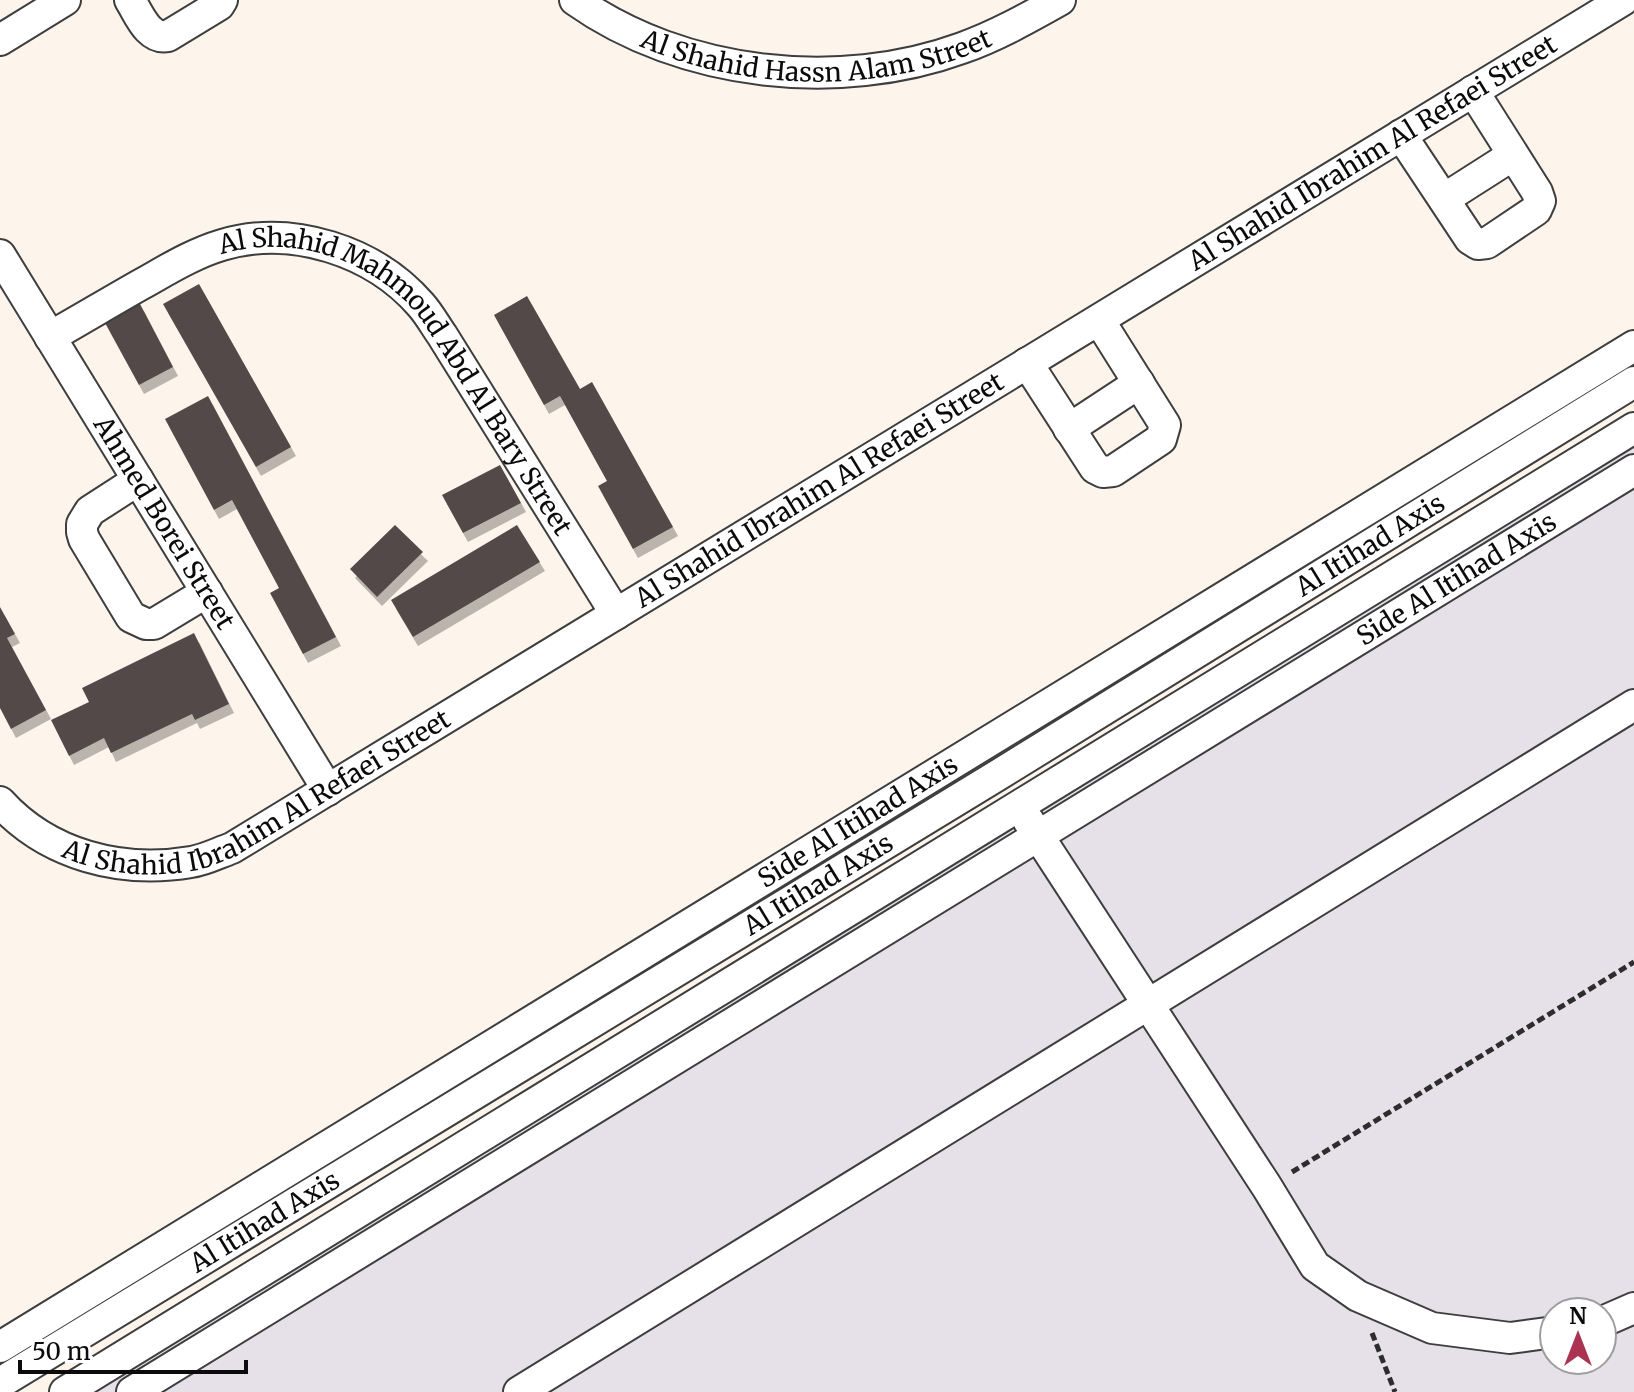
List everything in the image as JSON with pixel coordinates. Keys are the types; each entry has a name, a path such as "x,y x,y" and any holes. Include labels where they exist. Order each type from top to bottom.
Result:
{"street":[{"path":"0,40 65,0"},
{"path":"130,0 151,33 164,37 219,5 222,0"},
{"name":"Al Shahid Hassn Alam Street","path":"575,0 631,32 683,52 738,66 794,72 850,71 892,66 960,49 1012,27 1060,0"},
{"name":"Al Shahid Ibrahim Al Refaei Street","path":"0,802 41,836 77,854 115,864 155,867 194,862 232,848 1623,0"},
{"path":"1401,135 1470,239 1478,244 1487,243 1538,206 1537,192 1473,91"},
{"path":"1444,199 1513,155"},
{"name":"Al Shahid Mahmoud Abd Al Bary Street","path":"50,337 190,257 224,244 260,239 296,239 332,247 365,260 395,280 421,305 616,614"},
{"name":"Ahmed Borei Street","path":"0,255 328,790"},
{"path":"1027,363 1095,468 1103,472 1113,471 1161,439 1165,425 1099,320"},
{"name":"Side Al Itihad Axis","path":"0,1347 1634,346"},
{"name":"Al Itihad Axis","path":"0,1383 998,775 1634,382"},
{"path":"1069,429 1139,383"},
{"name":"Al Itihad Axis","path":"65,1392 1634,428"},
{"name":"Side Al Itihad Axis","path":"132,1392 1634,470"},
{"path":"138,480 90,511 82,524 84,539 131,617 154,624 207,592"},
{"path":"519,1392 1634,705"},
{"path":"998,775 1267,1187 1315,1266 1358,1296 1432,1328 1510,1338 1538,1334"}],"path":[{"path":"1267,1187 1634,962"},
{"path":"1358,1296 1395,1392"}],"shaded area":[{"path":"1634,416 1634,1392 48,1392"}],"building":[{"path":"199,284 291,447 256,467 163,304"},
{"path":"527,296 580,389 592,382 673,527 633,549 598,486 607,481 560,396 544,405 494,315"},
{"path":"139,302 173,367 139,385 104,321"},
{"path":"208,396 336,637 303,654 270,593 279,588 232,500 214,510 165,419"},
{"path":"500,465 521,503 463,533 442,495"},
{"path":"395,525 423,552 377,597 350,569"},
{"path":"517,525 540,562 413,637 391,600"},
{"path":"0,607 15,634 7,638 46,710 11,729 0,708"},
{"path":"194,633 229,704 195,720 192,714 111,753 104,738 69,756 51,720 89,702 82,688"}]}
